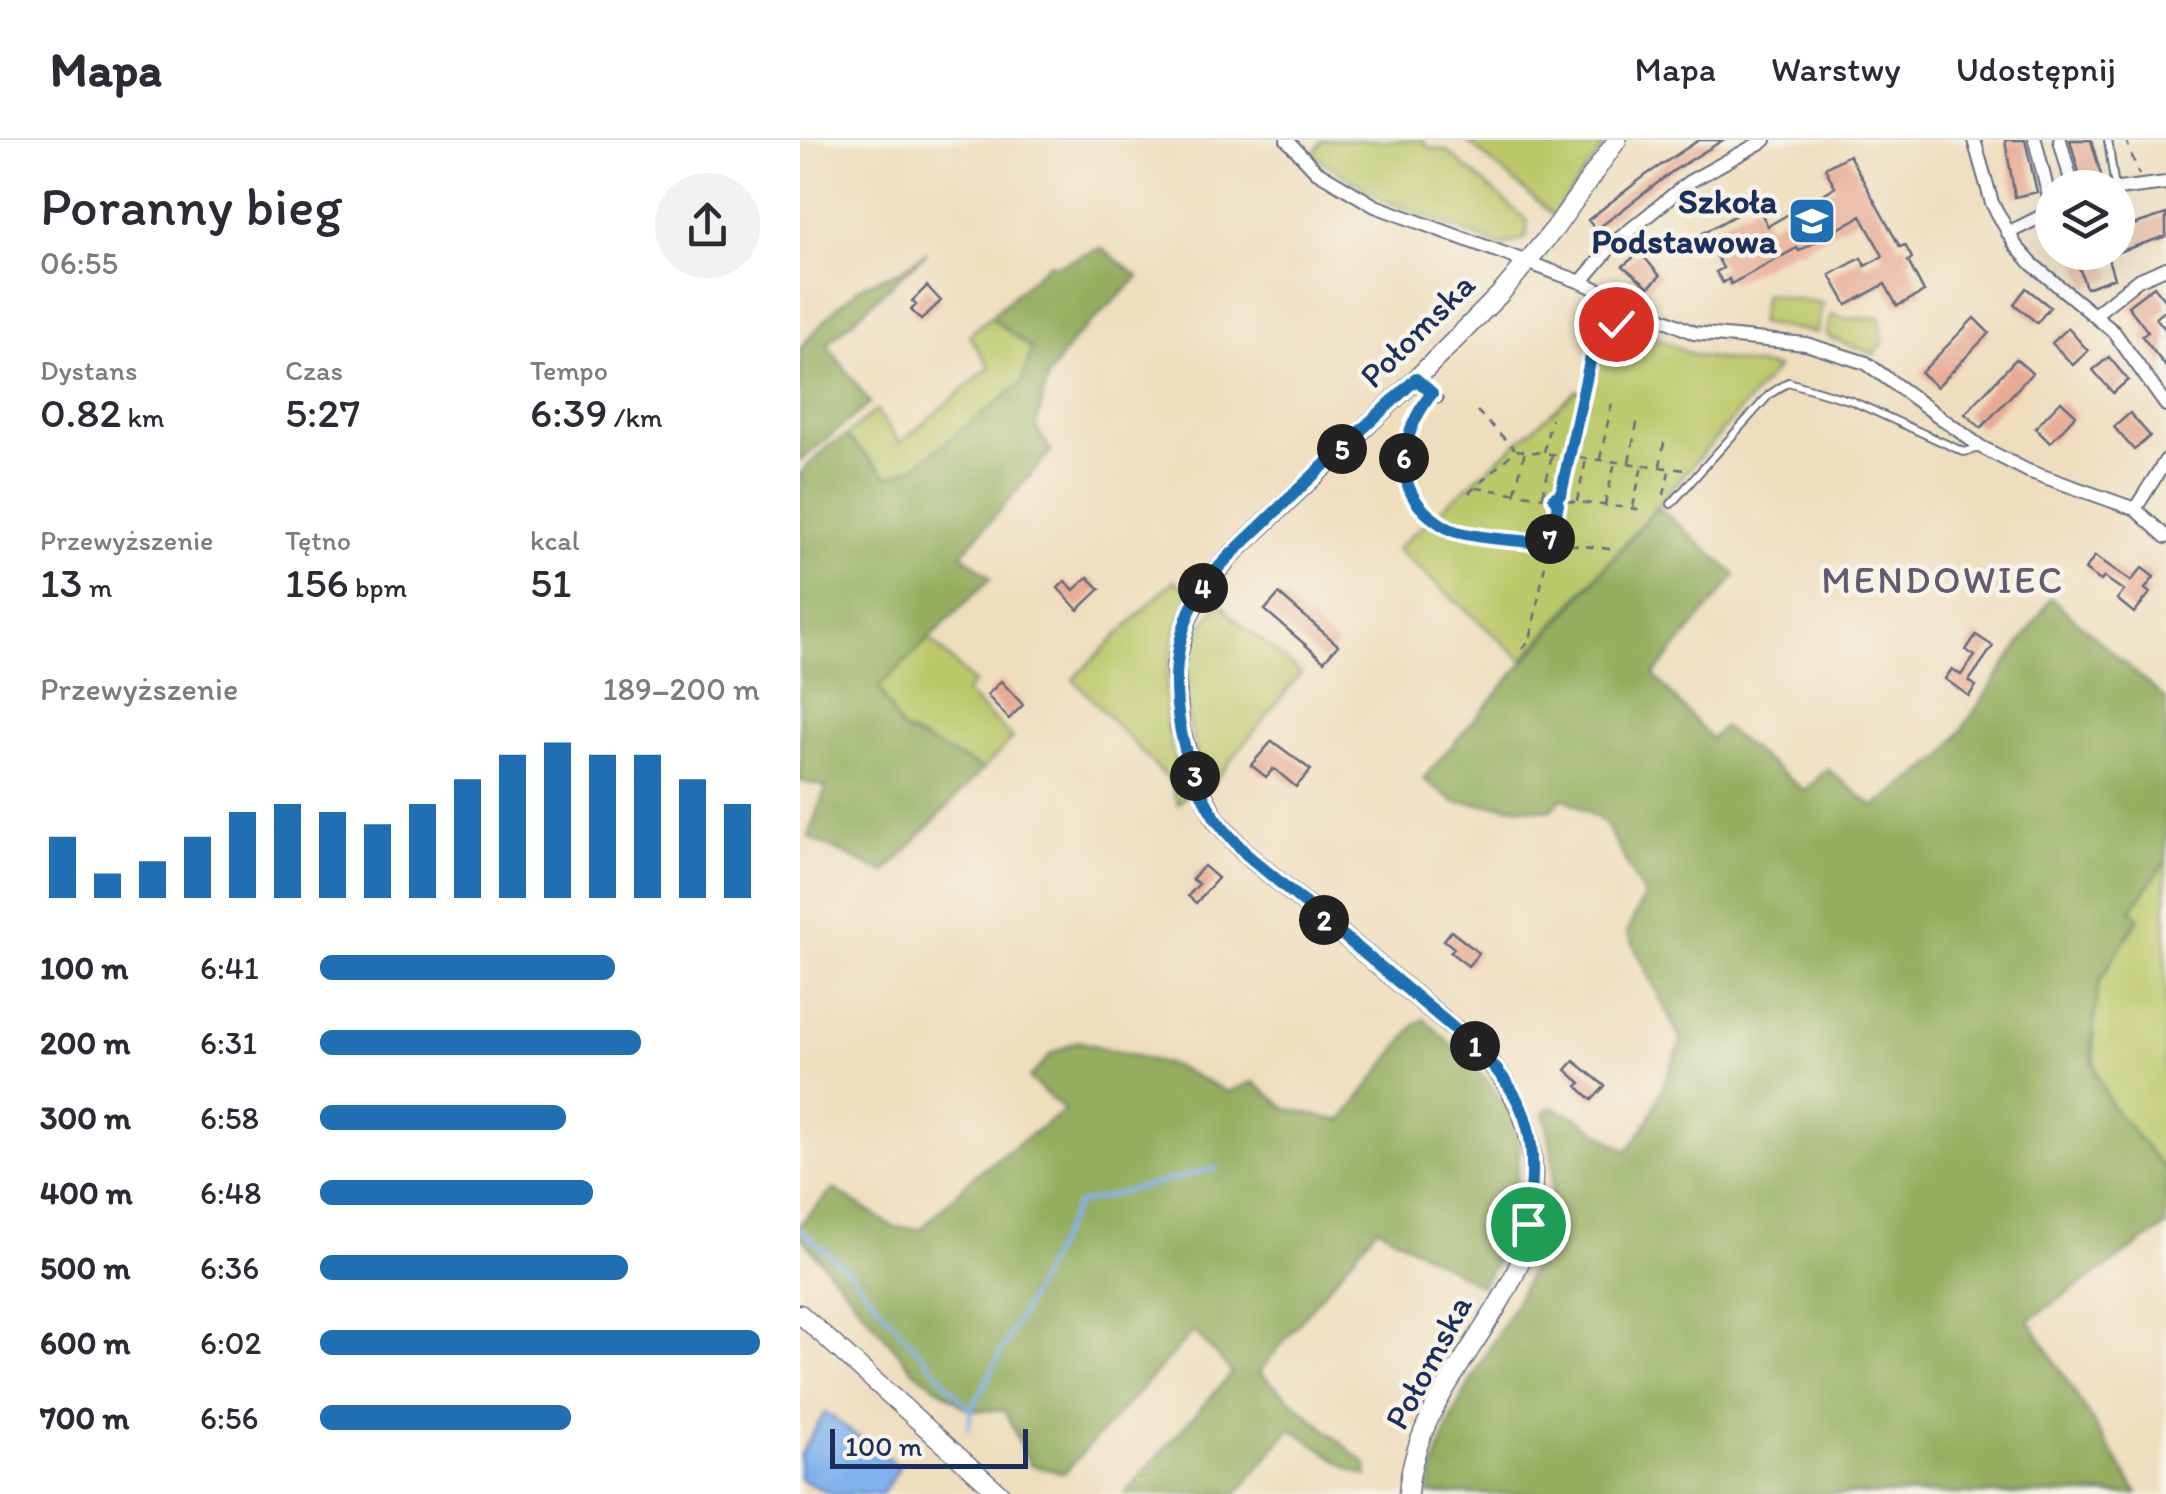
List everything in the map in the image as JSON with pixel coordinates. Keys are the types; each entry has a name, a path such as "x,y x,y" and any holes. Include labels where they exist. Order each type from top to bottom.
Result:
{"street":[{"path":"1287,140 1316,171 1375,206 1582,282 1694,333 1806,344 1866,363 1981,447 2028,471 2135,509 2166,537"},
{"name":"Połomska","path":"1408,1494 1416,1445 1518,1266 1528,1224 1534,1165 1530,1128 1518,1098 1476,1047 1246,854 1216,820 1196,779 1180,728 1176,667 1187,620 1202,588 1258,529 1416,379 1528,262 1616,140"},
{"path":"1582,282 1614,243 1689,182 1765,140"},
{"path":"1974,140 1992,203 2008,233 2032,264 2114,332 2166,405"},
{"path":"2036,140 2043,170"},
{"path":"2060,140 2069,170"},
{"path":"2135,187 2166,182"},
{"path":"2008,233 2035,219"},
{"path":"2094,314 2138,280 2166,268"},
{"path":"2135,509 2166,460"},
{"path":"800,1314 1000,1494"}],"lane":[{"path":"2108,140 2113,170"},
{"path":"1416,379 1439,400"},
{"path":"1671,504 1769,395 1788,382 1852,401 1964,452 1981,447"}],"path":[{"path":"2126,140 2144,186"},
{"path":"1565,501 1561,494 1596,334 1616,324 1626,310"},
{"path":"1432,393 1410,430 1404,455 1409,491 1419,508 1442,526 1458,532 1610,549"},
{"path":"1599,460 1612,403"},
{"path":"1477,411 1516,450 1688,471"},
{"path":"1544,454 1551,419"},
{"path":"1629,464 1638,420"},
{"path":"1660,467 1664,437"},
{"path":"1470,493 1516,450"},
{"path":"1515,493 1525,451"},
{"path":"1543,497 1552,454"},
{"path":"1576,502 1586,459"},
{"path":"1605,506 1615,462"},
{"path":"1633,509 1642,465"},
{"path":"1664,494 1670,468"},
{"path":"1476,488 1554,498 1561,494"},
{"path":"1522,650 1530,641 1558,504 1554,498"},
{"path":"1558,504 1565,501 1646,510"}],"green space":[{"path":"1322,140 1422,140 1429,148 1446,150 1528,221 1526,238 1502,247 1383,200 1313,155"},
{"path":"1466,140 1608,140 1554,216"},
{"path":"1101,248 1139,277 1073,340 1048,377 1036,427 1051,451 962,554 991,578 879,687 901,729 983,769 885,873 808,837 826,787 800,781 800,473 846,436 888,477 914,467 1021,384 1032,349 990,317 1049,263 1056,266"},
{"path":"927,252 827,344 870,403 800,461 800,348 863,285 900,271"},
{"path":"1764,294 1822,303 1817,333 1759,323"},
{"path":"1832,314 1846,319 1880,317 1883,343 1874,354 1830,338 1826,333"},
{"path":"990,317 1032,349 1021,384 914,467 888,478 846,436 876,410 900,443 990,367 969,335"},
{"path":"1625,323 1693,355 1777,368 1523,660 1396,549 1577,390 1588,392 1592,387 1598,337"},
{"path":"1658,507 1736,575 1654,675 1711,739 1723,727 1805,791 1827,769 1874,807 1944,756 2051,598 2166,700 2166,861 2131,910 2139,917 2099,982 2092,1041 2093,1068 2112,1107 2166,1171 2166,1226 2029,1320 2138,1494 1429,1494 1442,1444 1462,1398 1533,1266 1548,1219 1553,1168 1544,1113 1552,1107 1574,1116 1626,1151 1651,1113 1682,1042 1627,932 1644,896 1605,823 1563,797 1551,810 1455,802 1423,779"},
{"path":"1174,580 1189,592 1173,644 1165,697 1168,733 1186,795 1178,804 1170,782 1073,679"},
{"path":"1220,602 1232,617 1301,673 1209,788 1191,734 1187,679 1196,637"},
{"path":"929,638 974,683 965,693 1013,738 983,769 901,729 879,687"},
{"path":"2166,861 2166,1171 2109,1102 2101,1084 2093,1042 2101,975 2139,918 2131,910"},
{"path":"1424,1019 1483,1076 1507,1109 1515,1128 1519,1152 1514,1205 1500,1254 1481,1286 1377,1227 1259,1372 1367,1465 1367,1476 1351,1470 1291,1428 1237,1494 1124,1494 1232,1373 1194,1331 1064,1473 1030,1465 1005,1411 969,1410 914,1371 800,1236 800,1224 834,1189 894,1227 921,1229 976,1174 1065,1110 1029,1079 1052,1053 1078,1041 1174,1066 1228,1092 1253,1082 1286,1108 1342,1121 1415,1025"}],"water":[{"path":"825,1412 899,1467 882,1494 831,1494 800,1479 800,1455"}],"building":[{"path":"1699,140 1723,140 1673,171 1596,230 1588,220 1646,175"},
{"path":"2005,140 2025,140 2035,192 2015,197"},
{"path":"2070,140 2091,140 2100,170 2078,170"},
{"path":"1849,155 1900,247 1905,245 1912,258 1908,261 1924,292 1897,306 1885,284 1847,305 1830,275 1861,258 1865,266 1883,256 1861,216 1799,251 1797,248 1731,284 1729,279 1723,283 1716,272 1723,268 1703,233 1756,204 1768,226 1835,187 1825,168"},
{"path":"2166,214 2166,236 2135,246 2135,224"},
{"path":"1640,252 1660,276 1649,287 1623,266"},
{"path":"2080,270 2112,270 2114,278 2086,288"},
{"path":"927,286 941,301 921,320 911,310 916,305 912,301"},
{"path":"2154,286 2166,301 2166,310 2156,318 2166,330 2166,367 2142,336 2148,332 2128,306"},
{"path":"2026,288 2050,307 2037,323 2014,304"},
{"path":"1974,318 1989,333 1937,387 1921,373"},
{"path":"2068,328 2088,351 2073,365 2052,343"},
{"path":"2109,357 2128,380 2113,393 2093,370"},
{"path":"2016,359 2032,373 1981,428 1965,414"},
{"path":"2061,401 2076,415 2050,443 2035,428"},
{"path":"2130,413 2150,436 2134,450 2114,427"},
{"path":"2095,556 2131,581 2142,568 2154,577 2145,589 2150,593 2134,613 2117,599 2124,591 2085,570"},
{"path":"1088,577 1100,589 1078,610 1058,588 1065,581 1074,590"},
{"path":"1279,594 1338,645 1324,661 1265,610"},
{"path":"1976,635 1993,646 1969,681 1976,686 1969,696 1945,679 1952,669 1961,675 1975,656 1966,650"},
{"path":"1001,681 1023,705 1009,719 987,695"},
{"path":"1272,741 1311,770 1296,787 1276,770 1266,777 1251,765"},
{"path":"1204,866 1218,878 1196,903 1188,896 1199,884 1192,879"},
{"path":"1451,931 1479,953 1468,966 1450,952 1454,948 1444,940"},
{"path":"1574,1061 1605,1086 1592,1100 1566,1070"}],"waterway":[{"path":"968,1429 971,1411 1077,1204 1217,1168"},
{"path":"800,1229 850,1273 971,1411"}],"place":[{"name":"Szkoła Podstawowa","path":"1812,221"}],"district":[{"name":"MENDOWIEC","path":"1943,580"}],"route":[{"path":"1528,1224 1534,1165 1530,1128 1518,1098 1476,1047 1246,854 1216,820 1196,779 1180,728 1176,667 1187,620 1202,588 1232,554 1416,379 1432,393 1410,430 1404,455 1409,491 1419,508 1442,526 1458,532 1550,544 1558,504 1554,498 1561,494 1596,334 1616,324"}]}
